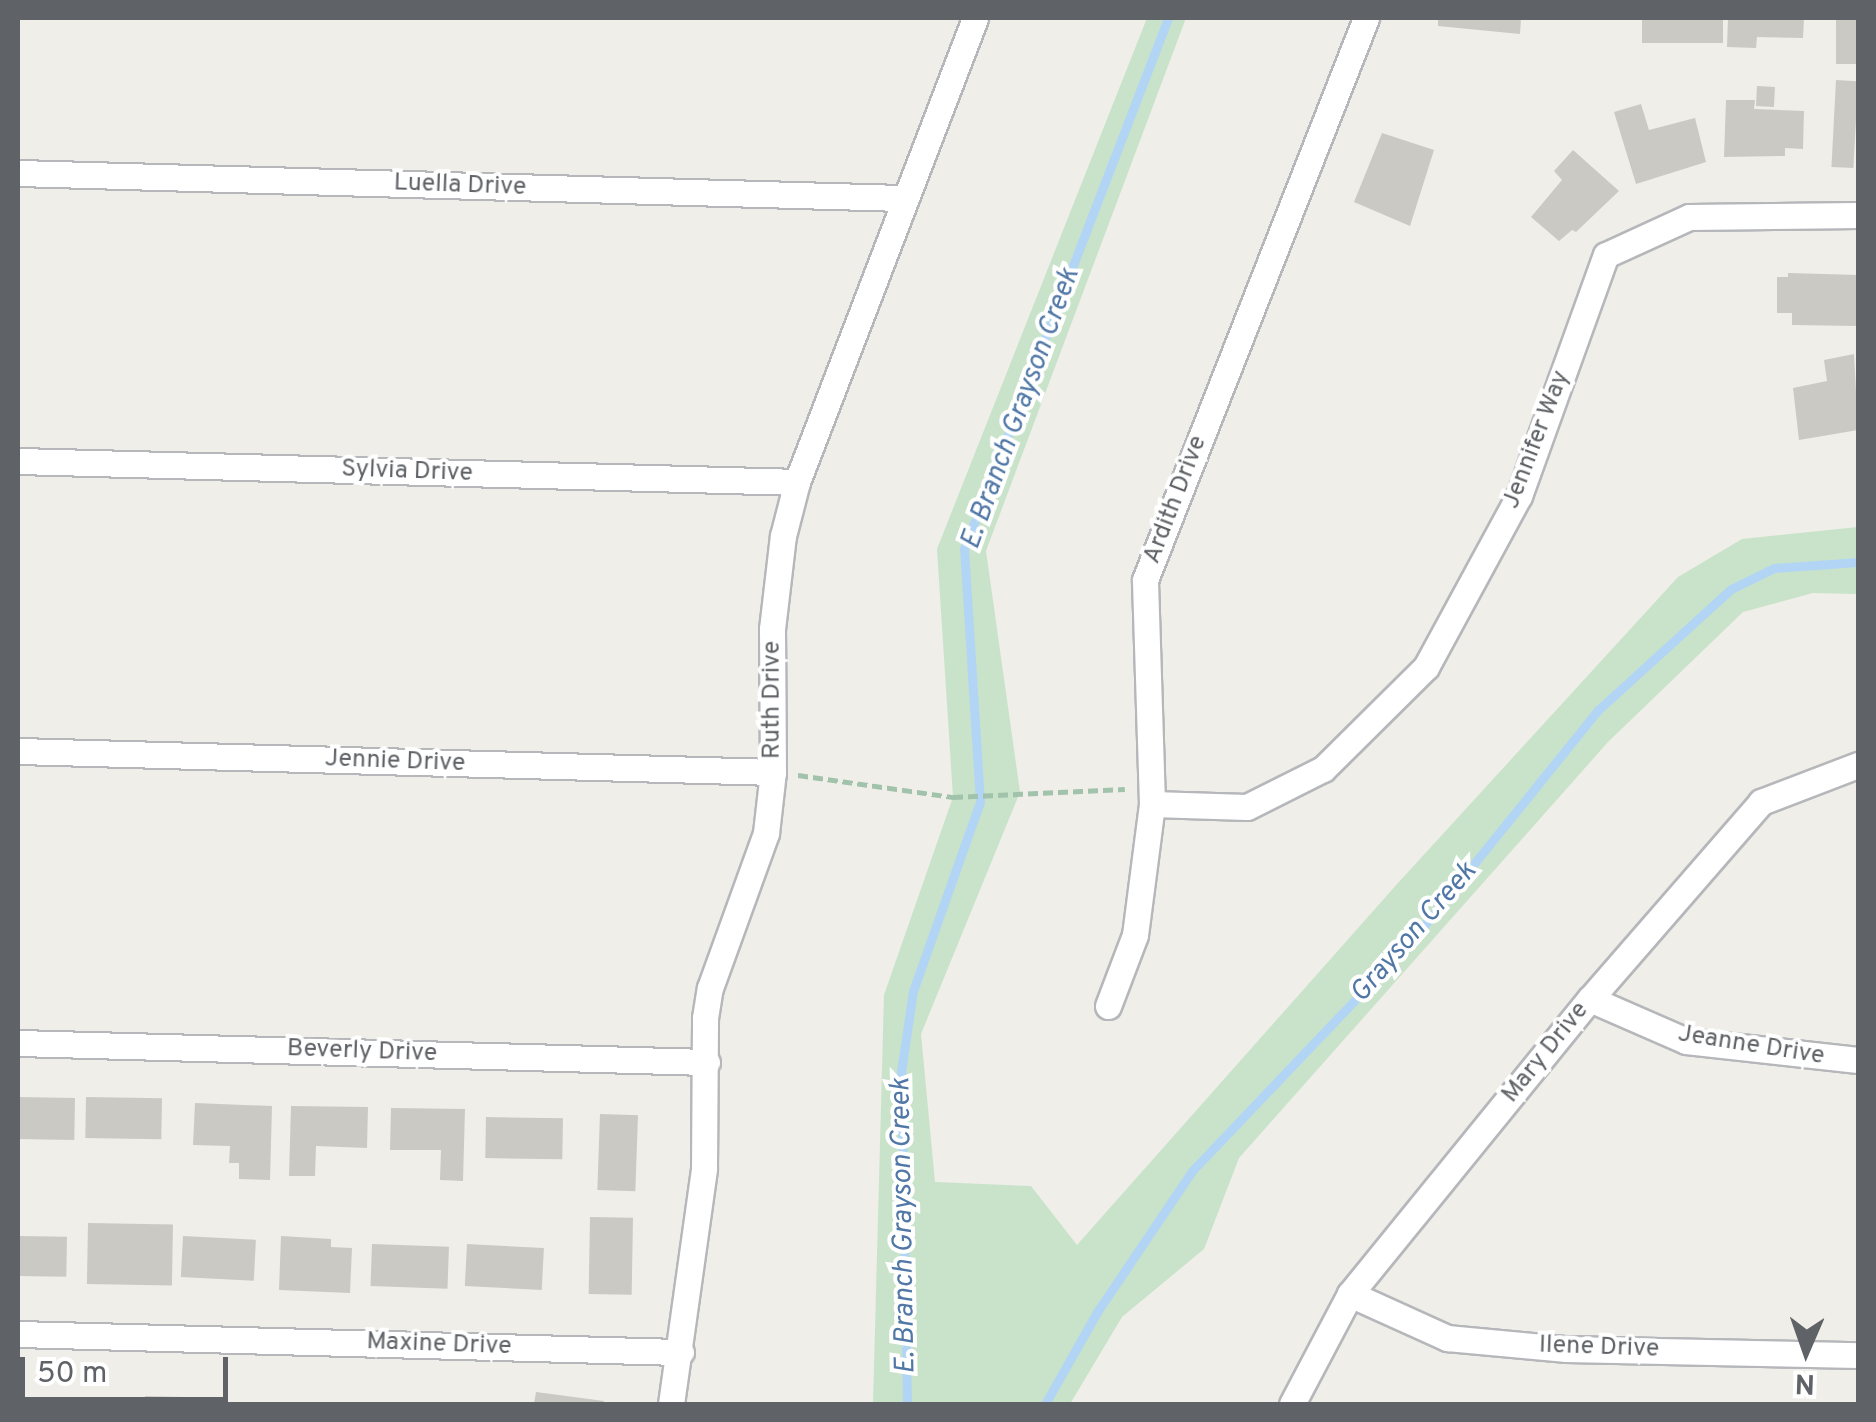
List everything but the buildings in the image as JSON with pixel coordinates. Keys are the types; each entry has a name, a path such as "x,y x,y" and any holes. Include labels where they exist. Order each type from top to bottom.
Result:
{"street":[{"name":"Ruth Drive","path":"670,1404 681,1352 704,1168 705,1018 710,988 766,833 773,772 772,630 783,536 797,482 975,18"},
{"name":"Ardith Drive","path":"1108,1006 1135,935 1153,796 1145,580 1366,18"},
{"name":"Luella Drive","path":"18,173 904,198"},
{"name":"Jennifer Way","path":"1153,796 1246,807 1323,770 1426,667 1519,496 1606,255 1690,217 1858,215"},
{"name":"Sylvia Drive","path":"18,461 797,482"},
{"name":"Jennie Drive","path":"18,752 773,772"},
{"name":"Mary Drive","path":"1292,1404 1350,1294 1590,999 1761,802 1858,765"},
{"name":"Jeanne Drive","path":"1590,999 1686,1041 1818,1060 1858,1060"},
{"name":"Beverly Drive","path":"18,1043 707,1062"},
{"name":"Ilene Drive","path":"1350,1294 1447,1338 1566,1348 1858,1355"},
{"name":"Maxine Drive","path":"18,1334 681,1352"}],"path":[{"path":"773,772 953,798 1020,792 1153,796"}],"green space":[{"path":"1147,18 1186,18 986,551 1020,792 921,1034 935,1182 1031,1186 1077,1245 1398,883 1678,577 1742,539 1858,527 1858,594 1813,593 1743,612 1608,742 1239,1158 1204,1249 1122,1317 1070,1404 873,1404 884,995 953,797 937,549"}],"waterway":[{"name":"E. Branch Grayson Creek","path":"907,1404 901,1072 913,991 980,802 964,549 1168,18"},
{"name":"Grayson Creek","path":"1045,1404 1097,1312 1192,1171 1414,938 1597,711 1731,589 1774,568 1858,562"}]}
